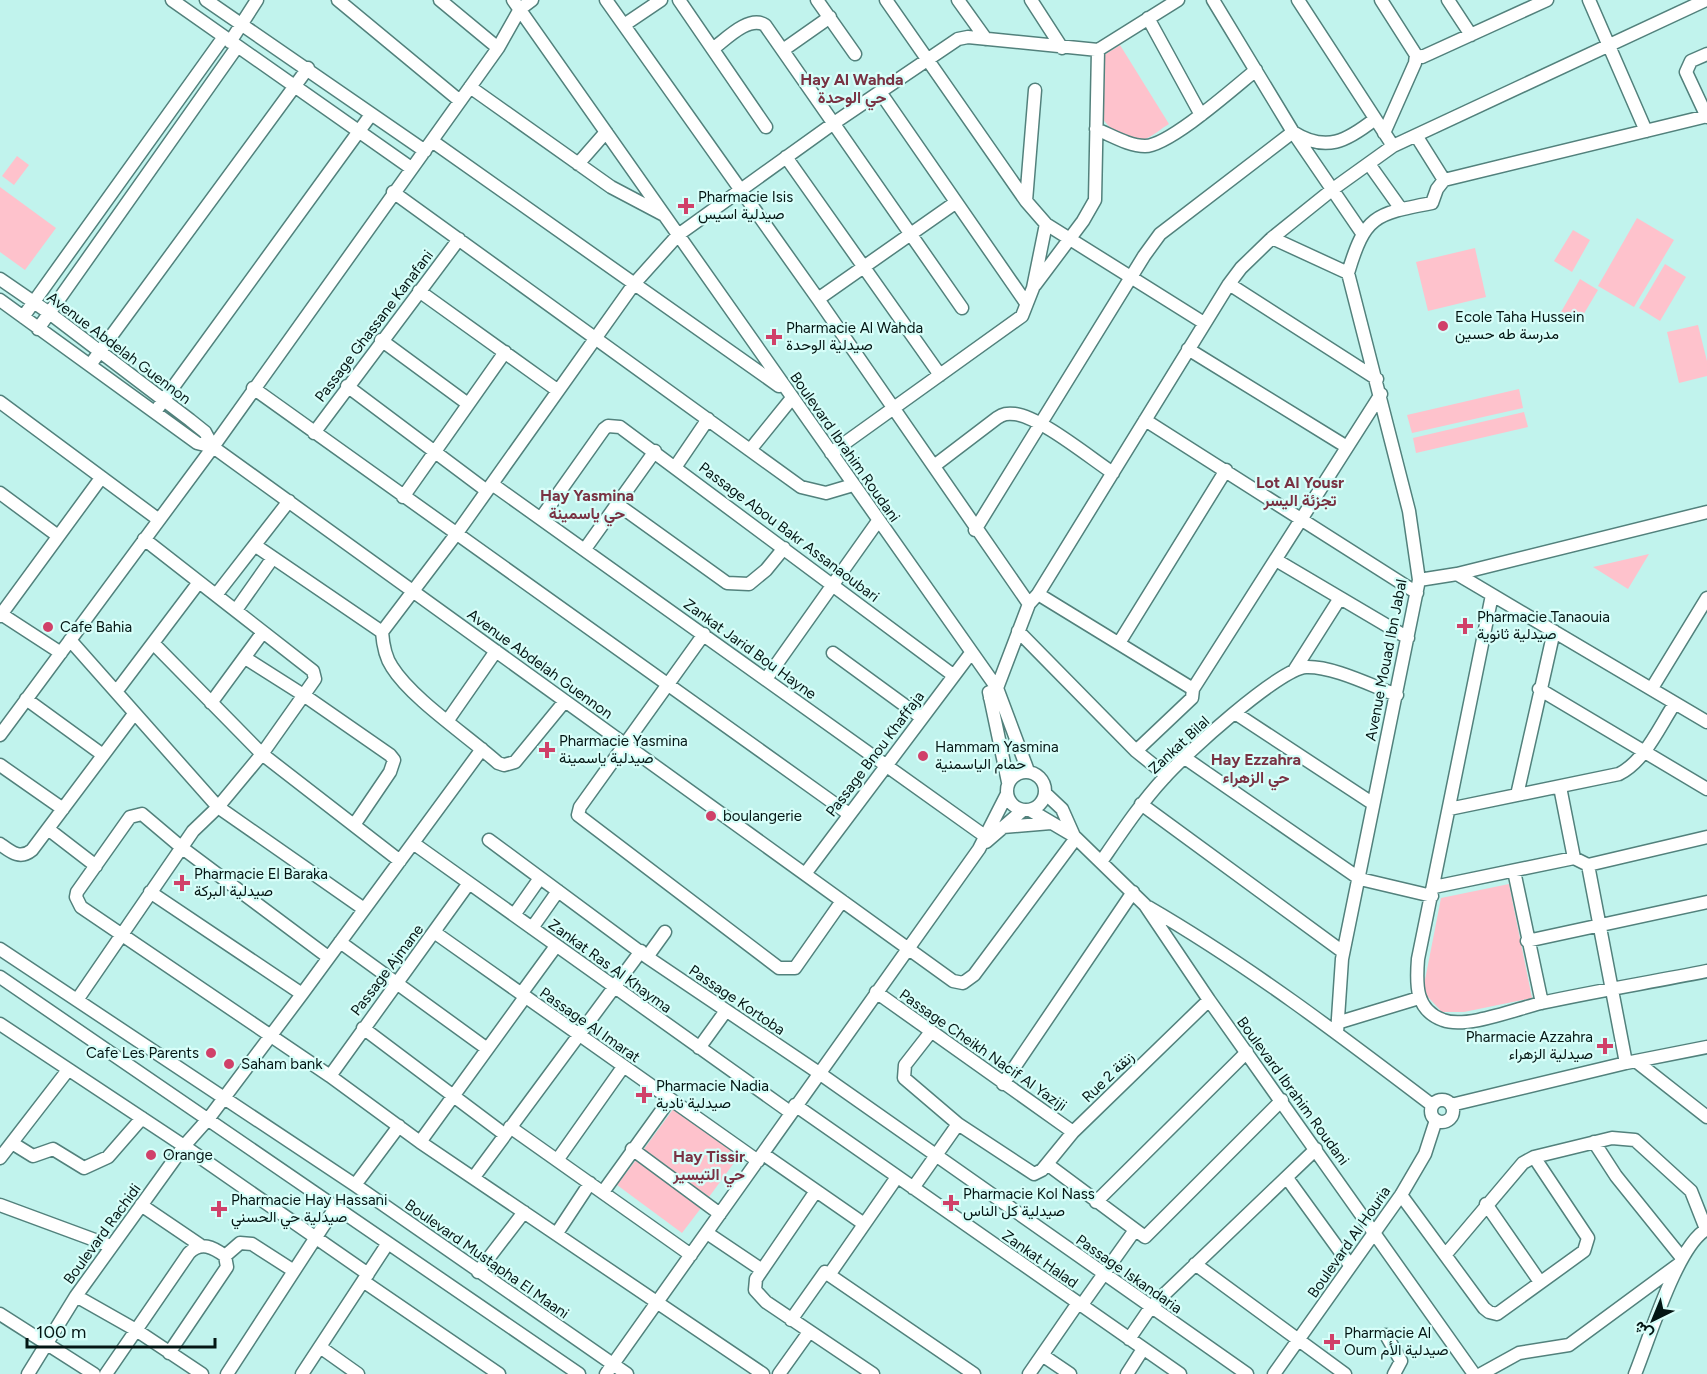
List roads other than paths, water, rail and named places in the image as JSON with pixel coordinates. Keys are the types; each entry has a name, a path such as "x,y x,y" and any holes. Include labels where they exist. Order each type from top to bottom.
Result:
{"street":[{"path":"172,0 411,168"},
{"path":"206,0 308,68 370,116 428,146 634,284 790,395 750,450"},
{"path":"38,329 257,0"},
{"path":"338,0 460,101"},
{"path":"440,0 498,48"},
{"path":"0,735 213,447 498,48 517,4 532,0"},
{"path":"606,0 741,189 894,408 975,530 1029,604"},
{"path":"624,25 661,0"},
{"path":"679,0 766,127"},
{"path":"818,0 855,54"},
{"path":"886,0 1026,201 1046,224 1204,323"},
{"path":"958,0 986,39"},
{"path":"1031,0 1062,48"},
{"path":"565,701 515,762 504,765 498,763 409,688 392,667 383,646 382,632 457,534 634,284 678,235 834,123 958,39 986,39 1098,50 1178,0"},
{"path":"1213,0 1293,132 1362,233"},
{"path":"1298,0 1393,146"},
{"path":"1381,0 1416,55 1422,57 1431,55 1547,0"},
{"path":"1448,0 1471,35"},
{"path":"1589,0 1646,131"},
{"path":"993,693 1029,604 1038,594 1204,323 1241,268 1272,238 1333,189 1393,146 1417,137 1706,0"},
{"name":"Boulevard Ibrahim Roudani","path":"517,4 987,676 1028,771"},
{"path":"783,50 830,17"},
{"path":"1148,18 1201,115"},
{"path":"714,48 755,22 765,25 962,308"},
{"path":"22,316 230,42"},
{"path":"831,453 1018,320 1033,288 1070,239 1095,200 1098,50"},
{"path":"1272,238 1348,273 1362,233 1376,219 1401,209 1432,203 1437,189 1444,180 1707,117 1686,72 1690,61 1707,54"},
{"path":"1384,133 1415,63 1416,55"},
{"path":"90,366 308,68"},
{"path":"1096,129 1143,147 1155,145 1201,115 1256,70"},
{"path":"470,87 611,187 665,216"},
{"path":"1026,201 1035,90"},
{"path":"880,92 1026,303"},
{"path":"154,412 370,116"},
{"path":"1293,132 1306,140 1320,144 1330,143 1358,132 1375,119"},
{"path":"578,164 606,132"},
{"path":"975,530 1144,256 1160,234 1293,132"},
{"path":"1417,137 1444,180"},
{"path":"786,157 940,375"},
{"path":"1369,164 1401,209"},
{"path":"393,192 750,450 810,490 826,493 853,484"},
{"path":"818,299 956,203"},
{"path":"1033,288 1046,224"},
{"name":"Passage Ghassane Kanafani","path":"314,433 381,340 459,239"},
{"name":"Avenue Mouad Ibn Jabal","path":"1338,1028 1343,952 1360,879 1372,803 1397,695 1418,587 1409,511 1381,394 1348,273"},
{"name":"Avenue Abdelah Guennon","path":"0,279 31,303 48,312 205,432 213,447"},
{"path":"1229,284 1377,379"},
{"path":"419,291 557,390"},
{"name":"Avenue Abdelah Guennon","path":"0,300 197,442 213,447 289,501 959,984 967,981 1075,837"},
{"path":"381,340 468,404"},
{"path":"1188,349 1347,447"},
{"path":"404,497 505,352"},
{"name":"Zankat Jarid Bou Hayne","path":"347,386 435,452 541,518 585,549 987,838"},
{"path":"253,388 849,814"},
{"path":"1136,751 1192,698 1193,689 1381,394"},
{"path":"0,402 159,520"},
{"path":"933,466 1005,413 1022,416 1041,425 1113,472"},
{"path":"676,466 708,419"},
{"path":"1145,420 1418,587 1457,574 1707,512"},
{"name":"Passage Abou Bakr Assanaoubari","path":"541,518 604,429 608,426 620,427 676,466 953,675"},
{"path":"585,549 655,451"},
{"path":"1119,643 1226,470"},
{"path":"61,653 1,615 101,478"},
{"path":"0,493 58,536"},
{"path":"216,595 289,501"},
{"path":"617,504 727,583 749,584 766,570 784,548"},
{"path":"766,679 878,521"},
{"path":"77,1000 181,847 262,754 315,679 313,671 144,539"},
{"path":"256,546 382,632"},
{"path":"236,610 272,559"},
{"path":"1276,560 1408,638"},
{"path":"1457,574 1707,722"},
{"path":"116,692 199,582"},
{"path":"1038,594 1193,689"},
{"path":"1492,595 1419,959 1416,982 1419,998 1436,1017 1454,1022 1707,971"},
{"name":"Zankat Bilal","path":"1101,862 1141,804 1166,775 1262,691 1295,669 1340,598"},
{"path":"1652,688 1707,598"},
{"path":"1018,631 1136,751 1166,775"},
{"path":"1517,795 1539,689 1554,631"},
{"path":"211,704 263,632"},
{"path":"704,634 580,807 578,815 779,968 795,968 842,901"},
{"path":"70,640 218,807 364,909"},
{"path":"153,643 262,754 400,861"},
{"path":"448,720 496,651"},
{"path":"833,653 922,718"},
{"name":"Passage Bnou Khaffaja","path":"805,874 970,653"},
{"path":"245,658 305,696 394,760 390,772 354,825"},
{"path":"1295,669 1328,670 1397,695"},
{"path":"1539,689 1707,789"},
{"name":"Boulevard Ibrahim Roudani","path":"993,693 1007,788"},
{"path":"26,699 103,755"},
{"path":"1449,809 1619,774 1631,766 1644,752 1675,703"},
{"path":"0,844 16,855 22,856 32,850 134,714"},
{"path":"1236,714 1372,803"},
{"name":"Boulevard Rachidi","path":"28,1374 45,1342 111,1246 184,1146 209,1118 302,994 482,749"},
{"path":"1185,758 1360,879 1433,891 1574,858 1588,865 1707,837"},
{"path":"0,765 63,809"},
{"path":"610,1369 987,838 1027,810 1040,804 1045,793 1041,779 1028,771 1016,774 1007,788 987,838"},
{"path":"1560,787 1574,858"},
{"path":"1007,788 1012,805 1027,810"},
{"name":"Boulevard Ibrahim Roudani","path":"1045,793 1062,810 1075,837"},
{"path":"1141,804 1343,952"},
{"name":"Boulevard Ibrahim Roudani","path":"1027,810 1075,837 1145,905 1209,1000 1474,1374"},
{"path":"328,957 138,813 130,817 77,892 77,902 120,934 330,1076 420,1142 763,1374"},
{"path":"999,828 1052,824"},
{"path":"48,829 96,866"},
{"name":"Passage Kortoba","path":"489,840 725,1012 819,1072"},
{"name":"Zankat Ras Al Khayma","path":"413,843 699,1048 793,1109"},
{"path":"1588,865 1612,990 1631,1063 1707,1117"},
{"path":"1514,871 1527,941 1542,1003"},
{"path":"513,915 540,878"},
{"name":"Passage Ajmane","path":"330,1076 469,883"},
{"path":"532,928 558,891"},
{"path":"150,892 302,994"},
{"path":"1003,1084 1133,892"},
{"path":"1527,941 1707,902"},
{"path":"1145,905 1338,1028 1432,1105"},
{"name":"Passage Al Imarat","path":"434,932 523,996 580,1033 623,1067 670,1099 864,1224"},
{"path":"474,1177 615,988 665,932"},
{"path":"340,942 486,1048"},
{"path":"420,1142 556,946"},
{"name":"Boulevard Mustapha El Maani","path":"0,949 355,1185 610,1369 627,1374"},
{"path":"0,977 209,1118 335,1208 579,1374"},
{"name":"Passage Cheikh Nacif Al Yaziji","path":"876,992 1072,1132"},
{"path":"1338,1028 1419,998"},
{"name":"Rue 2 زنقة","path":"958,1124 1029,1173 1038,1173 1072,1132 1209,1000"},
{"path":"699,1048 725,1012"},
{"path":"0,1024 184,1146 315,1238 499,1374"},
{"path":"363,1028 453,1094 507,1131 558,1160 691,1255"},
{"path":"913,1188 958,1124 904,1078 905,1065 930,1032"},
{"path":"1432,1105 1444,1100 1451,1105 1707,1047"},
{"path":"1096,1202 1247,1052"},
{"path":"558,1160 623,1067"},
{"path":"0,1158 68,1070"},
{"name":"Passage Iskandaria","path":"819,1072 1247,1374"},
{"path":"603,1192 670,1099"},
{"path":"1047,1164 1144,1237 1282,1100"},
{"path":"1432,1105 1431,1113 1436,1120 1444,1122 1451,1117 1451,1105"},
{"name":"Zankat Halad","path":"793,1109 897,1177 1180,1374"},
{"path":"12,1143 33,1156 53,1149 84,1168 108,1156 142,1118"},
{"name":"Boulevard Al Houria","path":"1274,1374 1401,1195 1425,1154 1436,1120"},
{"path":"355,1185 399,1126"},
{"path":"1446,1254 1513,1172 1534,1157 1594,1142 1625,1138 1635,1140 1691,1191 1707,1229 1694,1238 1680,1261 1635,1374"},
{"path":"1594,1142 1616,1176 1680,1261"},
{"path":"632,1149 720,1214"},
{"path":"1129,1339 1151,1307 1316,1149"},
{"path":"1401,1195 1484,1308 1493,1315 1584,1251 1588,1238 1534,1157"},
{"path":"791,1320 897,1177"},
{"path":"1287,1178 1350,1265"},
{"path":"557,1233 590,1183"},
{"path":"816,1191 759,1274 754,1285 759,1295 791,1320 873,1374"},
{"path":"1485,1204 1540,1282"},
{"path":"0,1205 111,1246"},
{"path":"141,1205 200,1245 206,1245 225,1256 227,1267 169,1353"},
{"path":"227,1374 335,1208"},
{"path":"478,1272 524,1212"},
{"path":"1029,1374 1135,1230"},
{"path":"707,1233 759,1274"},
{"path":"225,1256 240,1243 252,1244 294,1271"},
{"path":"302,1374 388,1243"},
{"path":"106,1374 189,1253 200,1245"},
{"path":"1481,1374 1519,1353 1569,1345 1680,1261"},
{"path":"1195,1264 1345,1374"},
{"path":"827,1273 974,1374"},
{"path":"76,1296 136,1330 202,1374"},
{"path":"0,1314 94,1374"},
{"path":"779,1374 809,1332"},
{"path":"1386,1335 1401,1361 1394,1374"},
{"path":"320,1347 358,1374"},
{"path":"1127,1374 1143,1349"},
{"path":"1042,1355 1070,1374"}],"place":[{"name":"Pharmacie Isis صيدلية اسيس","path":"686,206"},
{"name":"Ecole Taha Hussein مدرسة طه حسين","path":"1443,326"},
{"name":"Pharmacie Al Wahda صيدلية الوحدة","path":"774,337"},
{"name":"Pharmacie Tanaouia صيدلية ثانوية","path":"1465,626"},
{"name":"Cafe Bahia","path":"48,627"},
{"name":"Pharmacie Yasmina صيدلية ياسمينة","path":"547,750"},
{"name":"Hammam Yasmina حمام الياسمنية","path":"923,756"},
{"name":"boulangerie","path":"711,816"},
{"name":"Pharmacie El Baraka صيدلية البركة","path":"182,883"},
{"name":"Pharmacie Azzahra صيدلية الزهراء","path":"1605,1046"},
{"name":"Cafe Les Parents","path":"211,1053"},
{"name":"Saham bank","path":"229,1064"},
{"name":"Pharmacie Nadia صيدلية نادية","path":"644,1095"},
{"name":"Orange","path":"151,1155"},
{"name":"Pharmacie Kol Nass صيدلية كل الناس","path":"951,1203"},
{"name":"Pharmacie Hay Hassani صيدلية حي الحسني","path":"219,1209"},
{"name":"Pharmacie Al Oum صيدلية الأم","path":"1332,1342"}],"district":[{"name":"Hay Al Wahda حي الوحدة","path":"852,88"},
{"name":"Lot Al Yousr تجزئة اليسر","path":"1300,491"},
{"name":"Hay Yasmina حي ياسمينة","path":"587,504"},
{"name":"Hay Ezzahra حي الزهراء","path":"1256,768"},
{"name":"Hay Tissir حي التيسير","path":"709,1165"}]}
